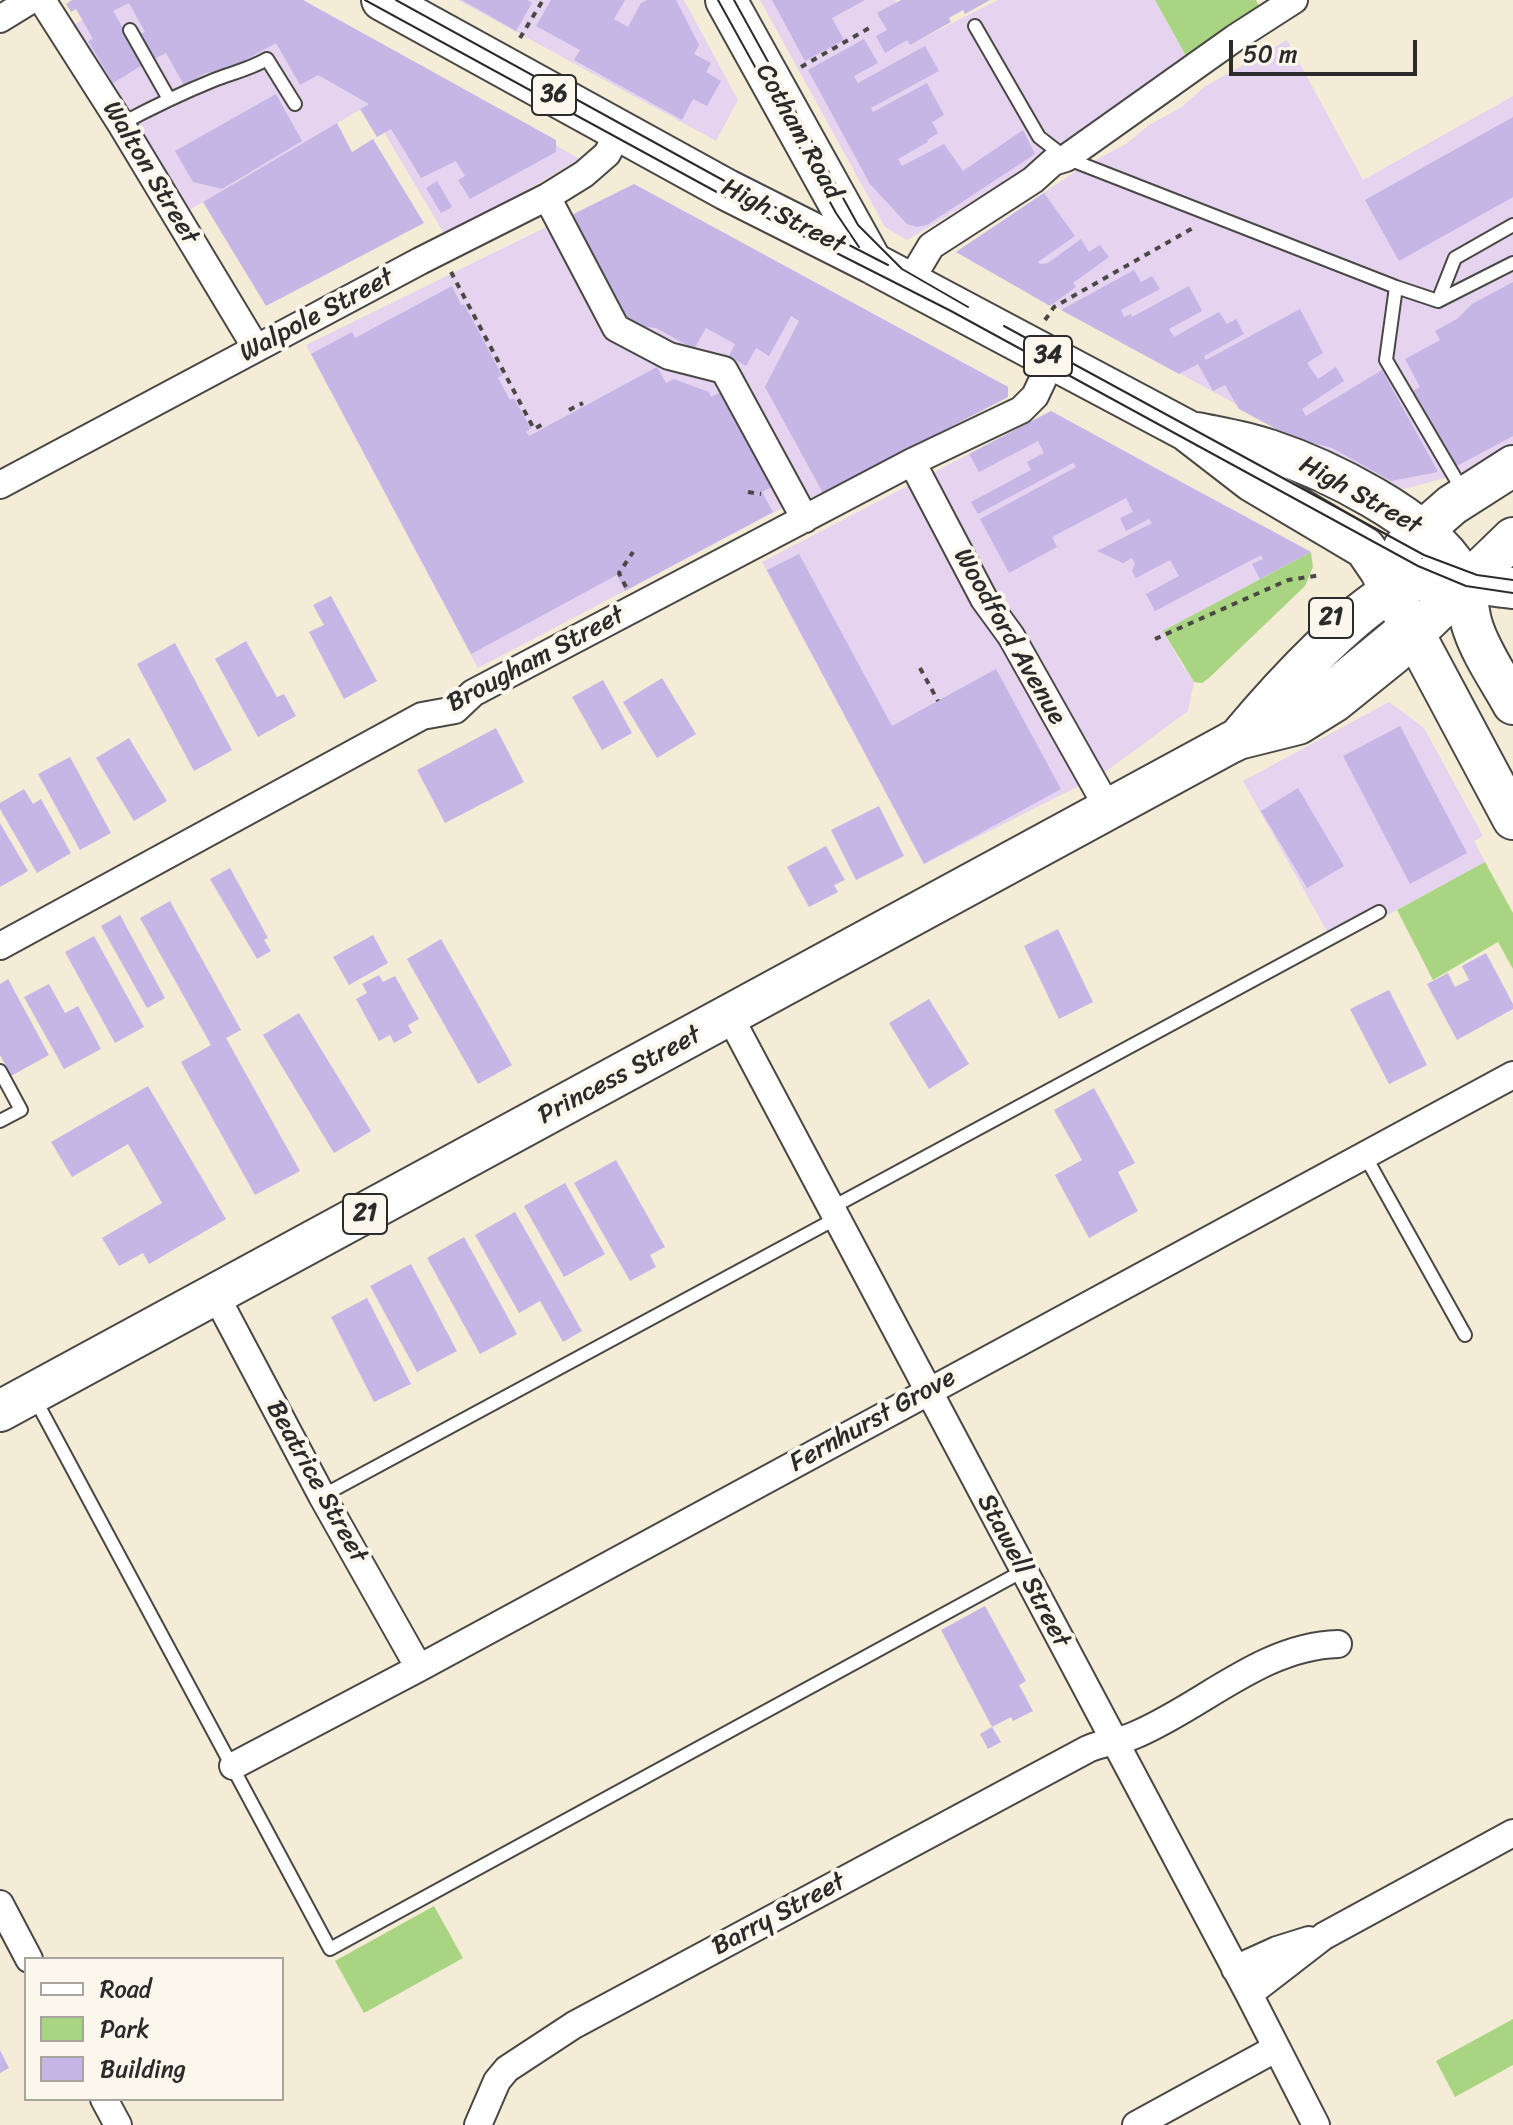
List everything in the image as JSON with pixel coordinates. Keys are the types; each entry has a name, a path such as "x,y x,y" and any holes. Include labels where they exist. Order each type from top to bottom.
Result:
{"main road":[{"name":"High Street","path":"382,0 788,222 872,263 1186,430 1259,486 1365,548 1421,593"},
{"name":"Cotham Road","path":"726,0 872,263"},
{"name":"High Street","path":"1186,430 1266,449 1312,467 1381,503 1423,530 1421,593"},
{"name":"21","path":"1423,530 1465,496 1513,466"},
{"name":"Princess Street","path":"16,1403 1238,739 1298,724 1361,681 1421,593 1423,530"},
{"name":"21","path":"1421,593 1513,538"},
{"path":"1421,593 1513,588"},
{"name":"Princess Street","path":"1238,739 1276,669 1421,593"},
{"path":"1421,593 1473,629 1513,704"},
{"name":"34","path":"1421,593 1477,753 1513,819"},
{"path":"1361,681 1389,680 1412,688 1477,753"}],"street":[{"name":"Walton Street","path":"42,0 256,348"},
{"path":"909,283 931,246 1023,188 1053,162 1066,158 1294,0"},
{"name":"Walpole Street","path":"0,485 547,197 584,174 607,154 619,131"},
{"path":"547,197 616,328 669,356 724,370 805,519"},
{"name":"Brougham Street","path":"0,946 422,716 455,710 473,693 769,531 805,519 1027,406 1035,396 1041,352"},
{"name":"Woodford Avenue","path":"912,462 984,599 1011,636 1109,810"},
{"name":"Stawell Street","path":"730,1017 1316,2125"},
{"name":"Fernhurst Grove","path":"233,1766 1513,1075"},
{"name":"Beatrice Street","path":"215,1294 322,1496 419,1668"},
{"name":"Barry Street","path":"478,2125 497,2081 507,2069 534,2049 1088,1749 1135,1736 1280,1656 1319,1644 1338,1644"},
{"path":"1249,1994 1324,1936 1513,1833"},
{"path":"0,1904 28,1957"},
{"path":"1235,1969 1277,1950 1324,1936"},
{"path":"1136,2125 1275,2049"},
{"path":"105,2101 118,2125"}],"lane":[{"path":"975,26 1039,137 1066,158 1212,217 1438,301 1513,263"},
{"path":"130,30 169,99"},
{"path":"121,124 169,99 247,70 267,59 295,104"},
{"path":"1438,301 1455,258 1513,225"},
{"path":"1396,287 1386,360 1465,496"},
{"path":"322,1496 1379,912"},
{"path":"0,1071 21,1110 0,1121"},
{"path":"1364,1154 1465,1335"},
{"path":"16,1403 233,1766 330,1949 1023,1571"}],"path":[{"path":"520,38 543,0"},
{"path":"801,67 871,27"},
{"path":"1041,352 1054,307 1212,217"},
{"path":"451,272 534,429 545,423"},
{"path":"569,410 583,403"},
{"path":"748,492 763,494"},
{"path":"619,573 633,552"},
{"path":"1155,639 1288,580 1322,575"},
{"path":"920,668 938,701"}],"shaded area":[{"path":"115,0 300,0 580,159 446,237 368,105 169,222 55,36"},
{"path":"458,0 684,0 738,100 716,141"},
{"path":"760,0 895,0 919,40 998,0 1155,0 1186,56 1055,153 907,240 885,227"},
{"path":"1287,40 1363,180 1513,96 1513,444 1460,474 1396,491 956,252 1079,169 1126,144 1149,125 1182,107 1204,87"},
{"path":"634,184 1008,387 1008,397 823,493 788,505 478,668 306,345"},
{"path":"1051,411 1311,552 1163,631 1194,682 1188,711 1101,775 924,864 762,562"},
{"path":"1389,702 1424,728 1483,836 1474,841 1485,862 1334,944 1243,781"}],"green space":[{"path":"1155,0 1256,0 1259,6 1186,56"},
{"path":"1311,552 1313,567 1305,586 1209,678 1202,683 1194,682 1163,631"},
{"path":"1485,862 1513,913 1513,969 1498,942 1433,980 1397,910"},
{"path":"434,1906 463,1958 364,2013 335,1961"},
{"path":"1513,2019 1513,2065 1455,2097 1436,2061"}],"building":[{"path":"72,0 303,0 556,140 556,152 470,199 458,180 465,176 456,161 421,178 391,129 377,137 360,109 369,104 318,75 300,85 276,43 229,69 206,73 184,85 166,53 154,59 139,34 145,32 129,3 113,11 144,64 113,83 88,41 93,39 76,9 71,12 66,4"},
{"path":"462,0 528,0 532,3 516,31"},
{"path":"551,0 625,0 614,19 628,27 641,3 647,0 676,0 699,45 694,54 711,63 706,72 721,81 707,106 693,99 682,120 574,60 580,50 536,26"},
{"path":"772,0 865,0 832,18 844,40 805,61"},
{"path":"901,0 990,0 965,14 963,10 949,18 951,22 910,45 907,40 885,53 876,36 887,30 877,13"},
{"path":"864,39 878,63 854,76 858,83 925,46 939,71 871,108 873,112 927,83 944,115 932,122 938,133 898,159 902,166 944,144 963,171 1023,130 1035,154 927,225 917,227 907,224 870,184 808,70"},
{"path":"276,94 302,141 222,189 193,182 175,151"},
{"path":"1513,117 1513,197 1399,261 1365,200"},
{"path":"337,123 352,152 373,139 424,223 266,306 203,202"},
{"path":"437,181 452,207 441,213 426,188"},
{"path":"634,184 1008,387 1008,397 823,493 765,387 799,321 791,316 769,356 756,348 746,366 729,356 735,344 706,328 694,349 656,328 617,324 562,220"},
{"path":"1044,193 1075,236 1038,262 1040,264 1048,263 1081,239 1089,252 1100,245 1109,257 1073,283 1076,287 1050,306 956,252"},
{"path":"1134,270 1141,282 1152,276 1160,289 1121,310 1124,317 1131,314 1132,317 1189,286 1202,311 1169,329 1174,337 1219,312 1227,324 1236,319 1244,334 1204,356 1206,360 1300,309 1323,353 1307,363 1318,379 1336,367 1344,381 1302,409 1306,416 1382,370 1438,472 1391,481 1332,448 1291,437 1239,409 1225,385 1213,391 1198,364 1179,374 1061,310"},
{"path":"1513,282 1513,436 1455,467 1413,391 1420,387 1405,359 1440,340 1435,331 1457,319 1472,304"},
{"path":"452,286 502,375 498,378 510,400 514,398 531,429 526,432 529,436 657,367 666,383 674,379 709,392 711,397 727,389 779,483 762,492 773,512 625,591 617,575 471,654 311,354 352,332 355,338"},
{"path":"1051,411 1311,552 1260,579 1252,564 1263,559 1261,555 1155,611 1146,594 1179,576 1170,560 1136,578 1132,571 1135,564 1132,558 1123,563 1097,551 1152,523 1149,519 1126,531 1120,518 1133,512 1126,498 1052,537 1057,547 1009,573 980,519 1076,467 1073,463 978,514 971,502 1031,470 1027,462 1044,453 1038,441 979,472 969,454"},
{"path":"799,554 892,726 996,669 1061,789 924,864 767,570"},
{"path":"331,596 377,681 344,699 309,632 324,625 313,605"},
{"path":"246,641 277,697 284,694 296,716 258,737 215,659"},
{"path":"175,643 232,750 194,771 137,664"},
{"path":"662,678 696,734 657,758 623,702"},
{"path":"603,680 632,733 602,750 572,697"},
{"path":"1400,726 1467,853 1410,884 1343,756"},
{"path":"496,728 524,782 445,823 417,770"},
{"path":"129,738 167,801 134,821 96,758"},
{"path":"70,757 111,833 80,850 38,774"},
{"path":"1298,788 1344,866 1307,888 1261,811"},
{"path":"24,789 33,804 41,799 71,853 37,873 0,809 0,803"},
{"path":"879,806 904,856 856,880 831,830"},
{"path":"0,823 28,871 0,887"},
{"path":"826,846 845,880 834,885 838,892 809,907 787,867"},
{"path":"230,868 268,938 264,940 271,951 257,959 210,879"},
{"path":"170,901 241,1030 226,1038 300,1171 255,1195 181,1062 211,1045 140,918"},
{"path":"120,915 165,998 147,1008 101,926"},
{"path":"1058,929 1093,1002 1059,1019 1024,946"},
{"path":"373,935 388,963 349,985 333,957"},
{"path":"94,936 144,1027 115,1043 65,952"},
{"path":"441,939 512,1065 478,1084 407,959"},
{"path":"1486,953 1513,1009 1457,1040 1427,984 1448,973 1455,987 1469,980 1462,966"},
{"path":"379,975 383,982 395,976 419,1019 408,1025 412,1033 394,1043 390,1035 379,1041 356,999 367,993 362,984"},
{"path":"8,979 49,1055 11,1076 0,1055 0,984"},
{"path":"49,984 65,1013 78,1006 101,1049 64,1069 24,997"},
{"path":"1389,990 1427,1065 1389,1084 1350,1009"},
{"path":"929,999 969,1064 929,1089 889,1023"},
{"path":"299,1013 371,1131 334,1153 263,1035"},
{"path":"148,1086 226,1219 149,1264 143,1253 119,1266 102,1238 162,1203 128,1144 72,1177 51,1142"},
{"path":"1094,1088 1135,1163 1118,1172 1138,1211 1089,1238 1055,1175 1082,1160 1054,1110"},
{"path":"616,1160 665,1247 650,1255 656,1267 630,1281 574,1183"},
{"path":"565,1183 605,1254 564,1277 524,1206"},
{"path":"515,1212 582,1331 563,1342 540,1301 519,1313 475,1235"},
{"path":"464,1237 517,1334 480,1354 427,1258"},
{"path":"411,1264 457,1351 417,1372 370,1286"},
{"path":"367,1298 411,1384 374,1402 331,1317"},
{"path":"985,1606 1026,1681 1019,1685 1033,1711 1013,1721 1011,1717 992,1727 941,1630"},
{"path":"992,1727 1001,1742 988,1749 980,1734"},
{"path":"0,2050 9,2068 0,2073"}],"tram line":[{"path":"365,0 724,196 951,311 1418,566 1466,586 1513,593"},
{"path":"396,0 730,184 888,265"},
{"path":"718,0 836,213 859,247"},
{"path":"734,0 858,225 902,269 968,307"},
{"path":"1004,326 1424,555 1477,575 1513,580"}]}
